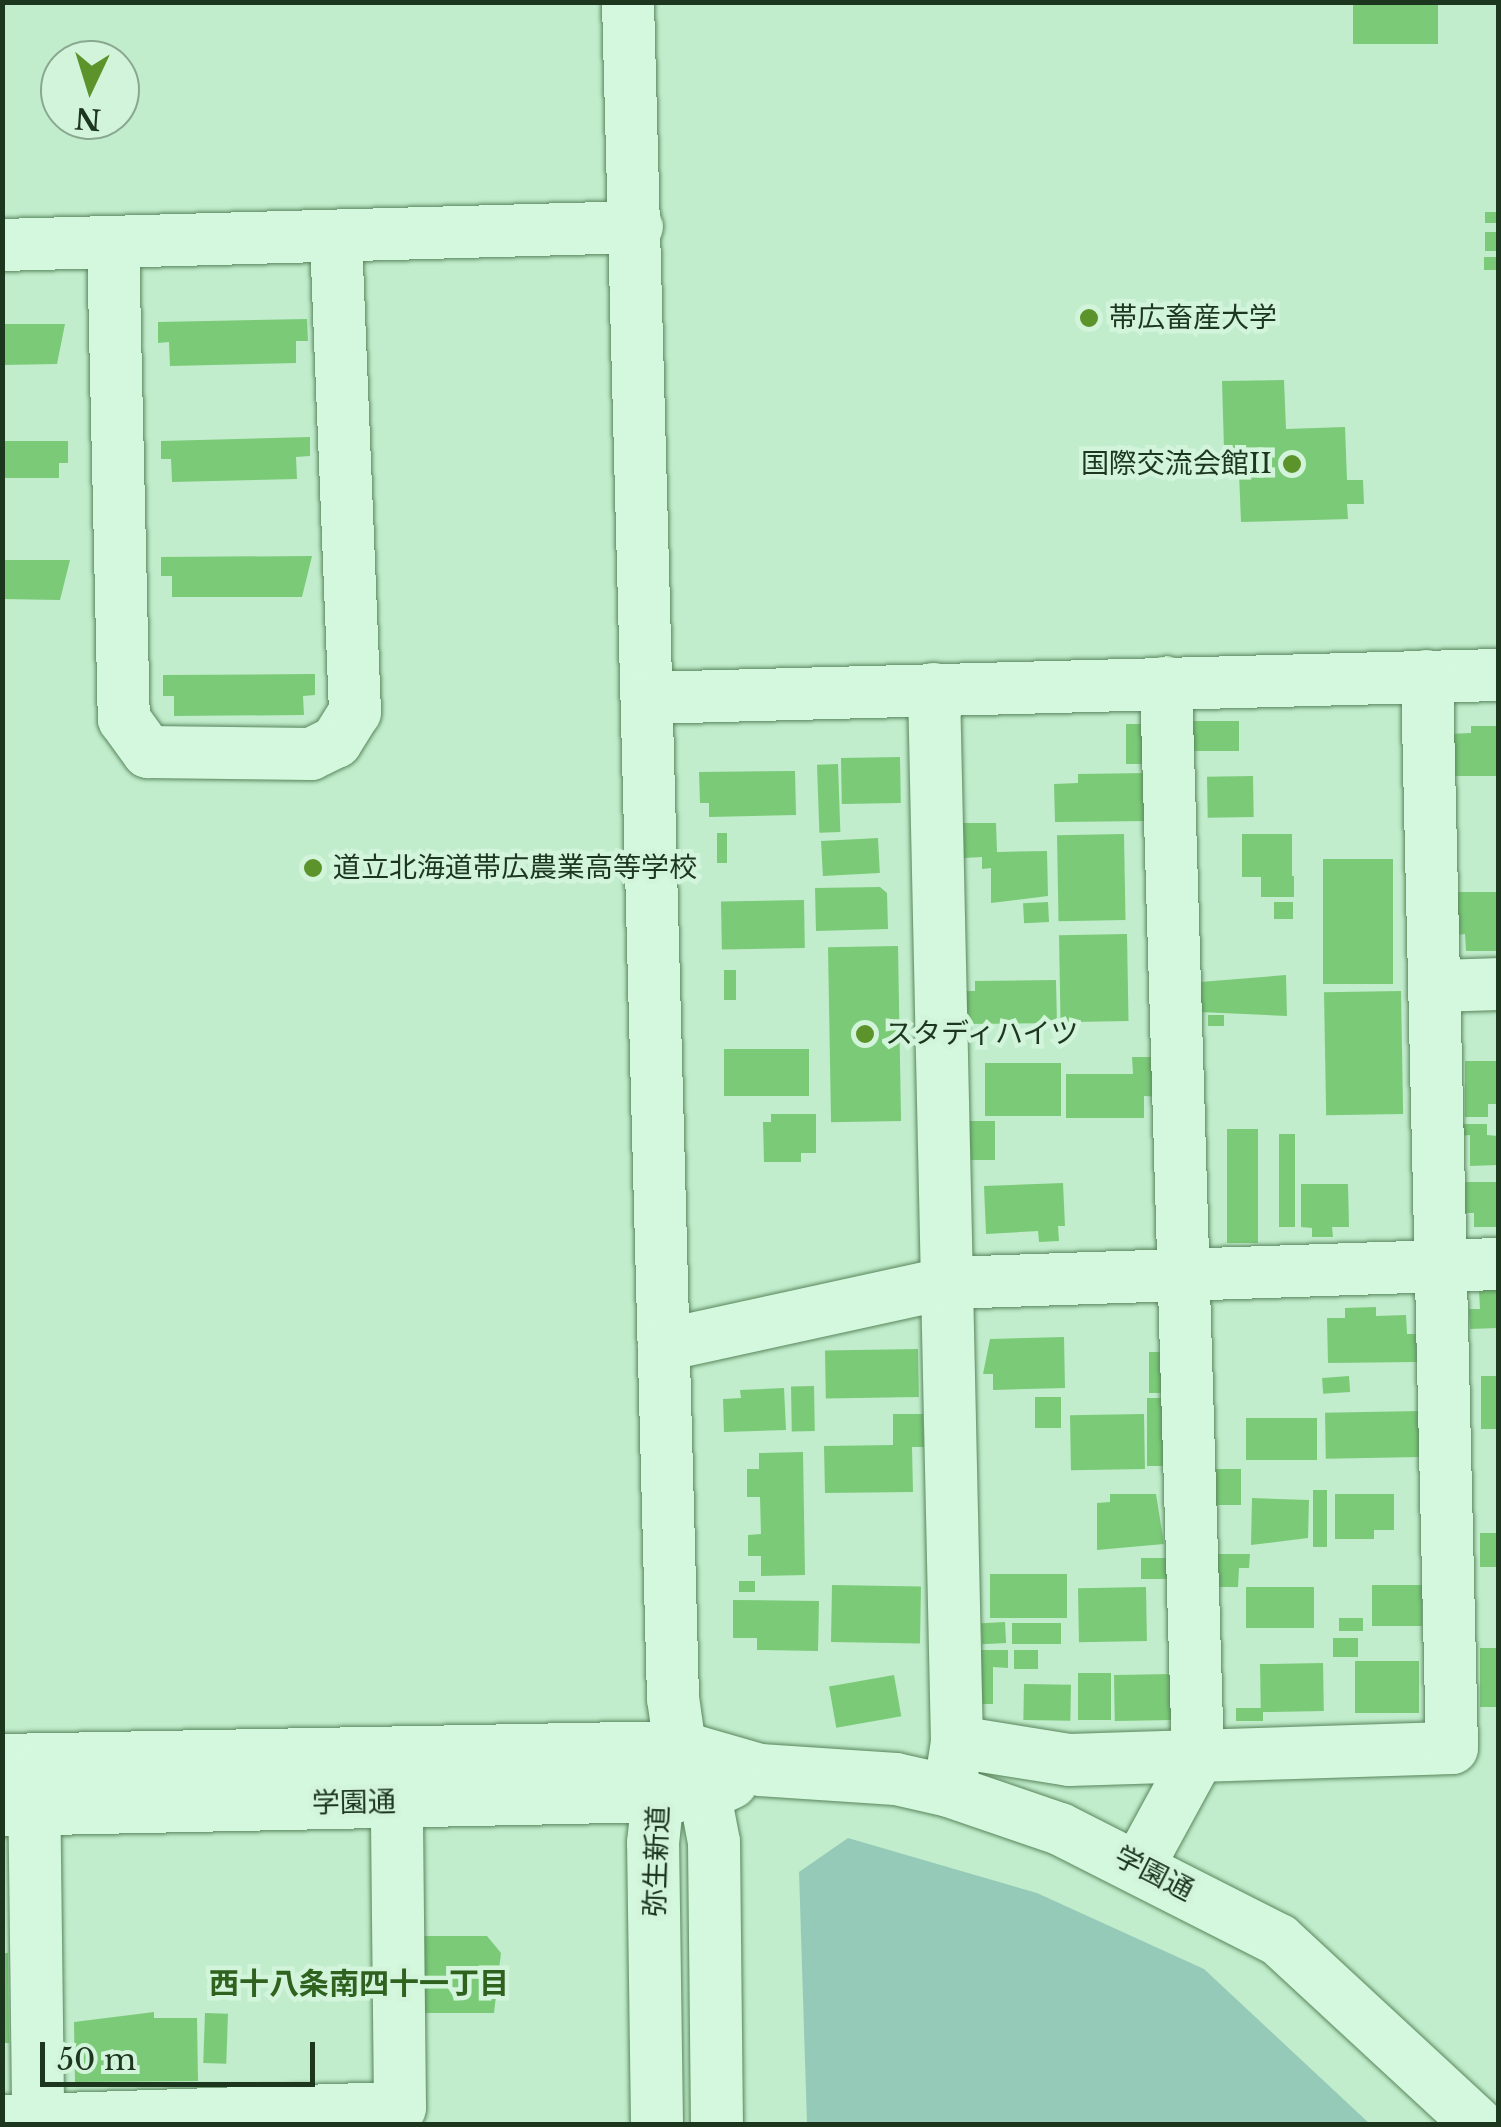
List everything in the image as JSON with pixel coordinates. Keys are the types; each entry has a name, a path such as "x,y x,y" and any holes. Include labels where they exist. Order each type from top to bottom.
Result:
{"street":[{"path":"628,2 664,1345 680,1747"},
{"path":"2,245 637,228"},
{"path":"112,242 124,720 148,752 311,754 336,742 355,712 336,236"},
{"path":"647,698 1498,675"},
{"path":"934,689 948,1283 953,1767 1452,1748 1427,676"},
{"path":"1139,1865 1198,1757 1187,1275 1166,682"},
{"path":"1436,986 1498,984"},
{"path":"664,1345 948,1283 1498,1264"},
{"name":"学園通","path":"18,1785 680,1747 760,1770 896,1779 953,1767 1060,1829 1139,1865 1279,1940 1478,2124"},
{"name":"弥生新道","path":"656,2124 682,1796 680,1747"},
{"name":"学園通","path":"18,1785 396,1802 682,1796 760,1770"},
{"path":"18,1785 27,2122 400,2108 396,1802"},
{"name":"弥生新道","path":"682,1796 714,1842 717,2124"}],"shaded area":[{"path":"848,1838 1037,1893 1204,1969 1370,2124 807,2124 799,1872"}],"building":[{"path":"1353,2 1438,2 1438,44 1353,44"},
{"path":"1485,212 1498,212 1498,223 1485,223"},
{"path":"1485,232 1498,232 1498,251 1485,251"},
{"path":"1484,257 1498,257 1498,270 1484,270"},
{"path":"307,319 308,341 296,341 296,363 170,366 169,342 158,343 158,322"},
{"path":"2,324 65,324 57,364 2,365"},
{"name":"国際交流会館II","path":"1284,380 1286,429 1345,427 1347,480 1363,480 1364,504 1347,504 1348,519 1241,522 1238,449 1224,449 1222,381"},
{"path":"310,437 310,456 296,457 297,479 172,482 171,459 161,459 161,441"},
{"path":"2,441 68,441 68,463 59,463 59,478 2,478"},
{"path":"312,556 302,597 172,597 172,576 161,576 161,557"},
{"path":"2,560 70,560 60,600 2,599"},
{"path":"315,674 315,695 303,696 304,715 174,716 174,696 163,696 163,675"},
{"path":"1191,721 1239,721 1239,751 1191,751"},
{"path":"1126,724 1155,724 1155,764 1126,764"},
{"path":"1471,726 1498,726 1498,776 1448,776 1448,734 1471,733"},
{"path":"900,757 901,803 842,804 841,758"},
{"path":"838,764 840,832 819,833 817,765"},
{"path":"795,771 796,815 709,817 709,803 700,803 699,772"},
{"path":"1149,773 1149,821 1055,822 1054,784 1078,783 1078,774"},
{"path":"1253,776 1254,817 1208,818 1207,777"},
{"path":"963,823 996,823 997,852 1047,851 1048,896 991,903 991,868 982,869 982,857 964,858"},
{"path":"717,833 727,833 727,863 717,863"},
{"path":"1124,834 1126,920 1059,921 1057,835"},
{"path":"1242,834 1292,834 1292,877 1242,877"},
{"path":"878,838 880,873 823,876 821,841"},
{"path":"1323,859 1393,859 1393,984 1323,984"},
{"path":"1261,876 1294,876 1294,897 1261,897"},
{"path":"880,887 887,893 888,929 816,931 815,888"},
{"path":"1456,892 1498,892 1498,951 1466,951 1465,934 1456,935"},
{"path":"804,900 805,948 722,949 721,901"},
{"path":"1048,902 1049,922 1024,923 1023,903"},
{"path":"1274,902 1293,902 1293,919 1274,919"},
{"path":"1127,934 1129,1021 1061,1022 1059,935"},
{"name":"スタディハイツ","path":"898,946 901,1121 831,1122 828,947"},
{"path":"724,970 736,970 736,1000 724,1000"},
{"path":"1286,975 1287,1016 1200,1012 1200,982"},
{"path":"1056,980 1057,1023 966,1024 965,991 975,991 975,981"},
{"path":"1401,991 1403,1114 1326,1115 1324,992"},
{"path":"1208,1015 1224,1015 1224,1026 1208,1026"},
{"path":"724,1049 809,1049 809,1096 724,1096"},
{"path":"1132,1057 1161,1057 1161,1097 1144,1096 1144,1118 1066,1118 1066,1074 1133,1074"},
{"path":"1465,1061 1498,1061 1498,1104 1488,1104 1488,1117 1465,1117"},
{"path":"985,1063 1061,1063 1061,1116 985,1116"},
{"path":"771,1114 816,1114 816,1153 801,1153 801,1162 764,1162 763,1122 771,1122"},
{"path":"960,1121 995,1121 995,1160 960,1160"},
{"path":"1458,1124 1487,1124 1487,1135 1498,1136 1498,1165 1470,1166 1470,1135 1458,1136"},
{"path":"1227,1129 1258,1129 1258,1243 1227,1243"},
{"path":"1279,1134 1295,1134 1295,1227 1279,1227"},
{"path":"1465,1182 1498,1182 1498,1227 1474,1227 1474,1213 1465,1213"},
{"path":"1063,1183 1065,1226 1058,1226 1059,1241 1039,1242 1038,1231 986,1234 984,1186"},
{"path":"1301,1184 1348,1184 1349,1227 1332,1227 1333,1237 1312,1237 1312,1228 1301,1227"},
{"path":"1498,1289 1498,1328 1470,1329 1469,1309 1480,1309 1479,1290"},
{"path":"1376,1307 1376,1316 1406,1315 1407,1334 1416,1334 1417,1362 1328,1363 1327,1318 1345,1318 1345,1308"},
{"path":"1064,1337 1065,1388 993,1390 993,1374 983,1374 990,1339"},
{"path":"918,1349 919,1397 826,1399 825,1351"},
{"path":"1149,1352 1166,1352 1166,1393 1149,1393"},
{"path":"1349,1376 1350,1392 1323,1394 1322,1378"},
{"path":"1481,1376 1498,1376 1498,1429 1481,1429"},
{"path":"791,1386 814,1386 815,1431 792,1431"},
{"path":"784,1388 786,1430 724,1432 723,1399 741,1398 740,1390"},
{"path":"1035,1397 1061,1397 1061,1428 1035,1428"},
{"path":"1147,1398 1171,1398 1171,1466 1147,1466"},
{"path":"1420,1411 1421,1457 1326,1459 1325,1413"},
{"path":"893,1414 923,1414 924,1447 912,1447 913,1492 825,1493 824,1446 893,1445"},
{"path":"1144,1414 1145,1469 1071,1470 1070,1415"},
{"path":"1246,1418 1317,1418 1317,1460 1246,1460"},
{"path":"803,1452 805,1575 761,1576 761,1556 748,1556 748,1535 761,1534 760,1497 747,1497 747,1469 759,1469 759,1453"},
{"path":"1216,1469 1241,1469 1241,1505 1216,1505"},
{"path":"1313,1490 1327,1490 1327,1547 1313,1547"},
{"path":"1110,1494 1156,1494 1164,1544 1097,1550 1097,1503 1110,1502"},
{"path":"1335,1494 1394,1494 1394,1530 1374,1530 1374,1539 1335,1539"},
{"path":"1252,1498 1309,1500 1308,1538 1251,1545"},
{"path":"1480,1533 1498,1533 1498,1567 1480,1567"},
{"path":"1218,1554 1250,1554 1249,1568 1239,1568 1238,1587 1217,1587"},
{"path":"1141,1558 1172,1558 1172,1579 1141,1579"},
{"path":"990,1574 1067,1574 1067,1618 990,1618"},
{"path":"739,1581 755,1581 755,1592 739,1592"},
{"path":"832,1585 921,1587 920,1644 831,1642"},
{"path":"1372,1585 1422,1585 1422,1626 1372,1626"},
{"path":"1146,1587 1147,1641 1079,1642 1078,1588"},
{"path":"1246,1587 1314,1587 1314,1628 1246,1628"},
{"path":"733,1600 819,1601 818,1651 757,1650 757,1638 733,1638"},
{"path":"1339,1618 1363,1618 1363,1631 1339,1631"},
{"path":"1005,1622 1006,1643 982,1644 981,1623"},
{"path":"1012,1623 1061,1623 1061,1644 1012,1644"},
{"path":"1333,1638 1358,1638 1358,1657 1333,1657"},
{"path":"1480,1648 1498,1648 1498,1707 1480,1707"},
{"path":"976,1650 1008,1650 1008,1668 993,1667 993,1704 976,1704"},
{"path":"1014,1650 1038,1650 1038,1669 1014,1669"},
{"path":"1355,1661 1419,1661 1419,1713 1355,1713"},
{"path":"1323,1663 1324,1711 1261,1712 1260,1664"},
{"path":"1078,1673 1111,1673 1111,1720 1078,1720"},
{"path":"1172,1674 1173,1720 1115,1721 1114,1675"},
{"path":"894,1675 901,1716 836,1728 829,1686"},
{"path":"1024,1684 1071,1685 1070,1721 1023,1720"},
{"path":"1236,1708 1263,1708 1263,1721 1236,1721"},
{"path":"421,1936 487,1936 501,1953 494,2013 421,2013"},
{"path":"2,1953 8,1953 9,2043 2,2043"},
{"path":"154,2012 154,2018 197,2018 198,2081 75,2082 74,2022"},
{"path":"205,2013 228,2014 226,2064 203,2063"}],"place":[{"name":"帯広畜産大学","path":"1089,318"},
{"name":"国際交流会館II","path":"1292,464"},
{"name":"道立北海道帯広農業高等学校","path":"313,868"},
{"name":"スタディハイツ","path":"865,1034"}],"district":[{"name":"西十八条南四十一丁目","path":"359,1984"}]}
